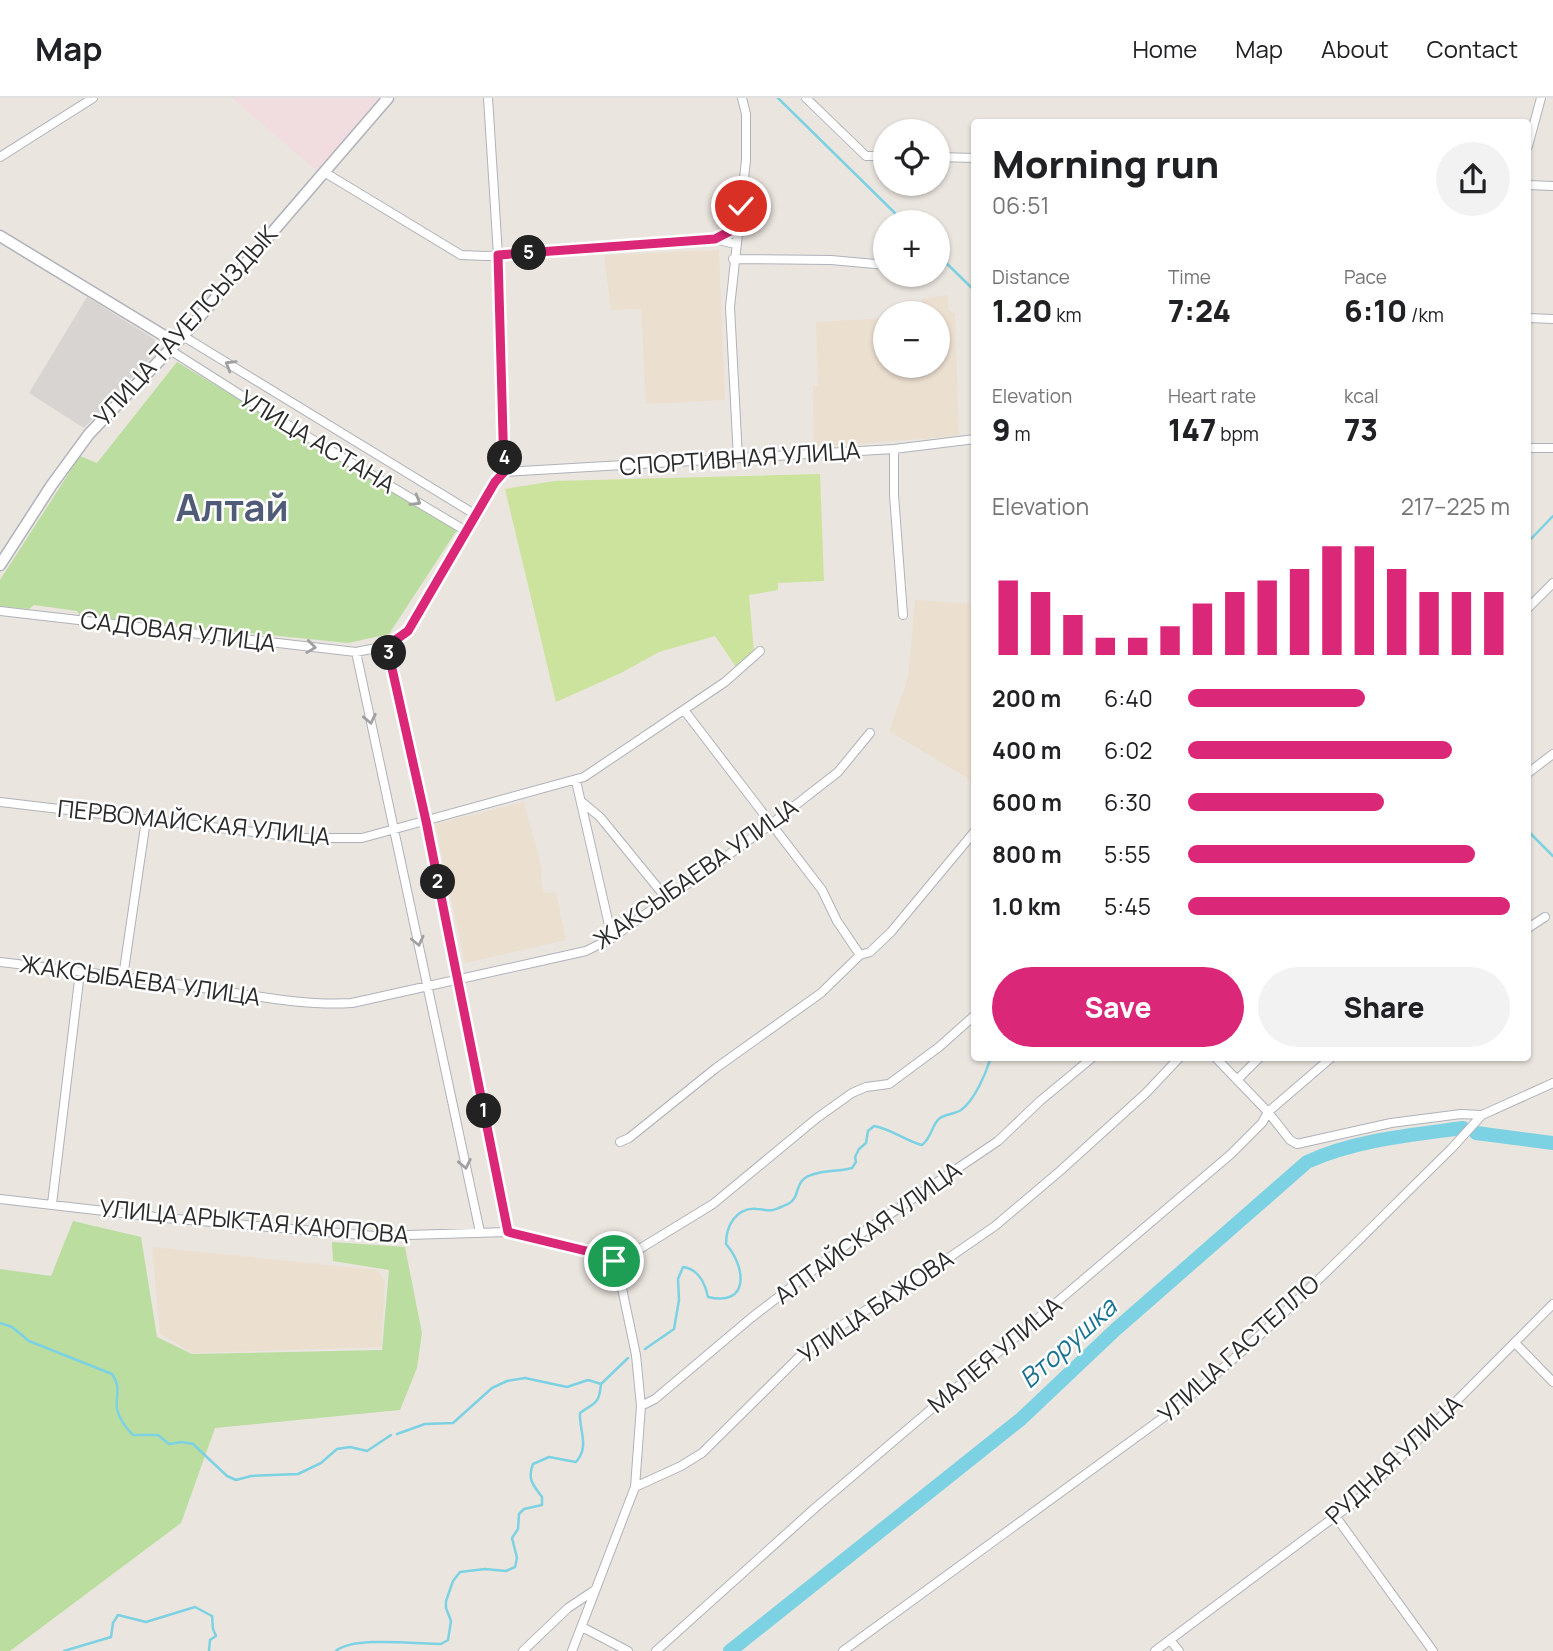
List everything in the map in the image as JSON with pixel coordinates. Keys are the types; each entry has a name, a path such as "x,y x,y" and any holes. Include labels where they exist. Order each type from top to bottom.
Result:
{"street":[{"path":"0,157 93,98"},
{"name":"УЛИЦА ТАУЕЛСЫЗДЫК","path":"0,565 89,433 176,343 388,98"},
{"path":"488,98 498,255 504,472 495,482 408,631 387,646 426,821 508,1232"},
{"path":"738,458 730,307 733,259 746,160 746,114 742,98"},
{"path":"806,98 866,156 873,156"},
{"path":"1531,135 1541,98"},
{"path":"950,157 971,158"},
{"path":"324,172 461,256 715,239 735,244"},
{"path":"1531,184 1553,186"},
{"path":"715,239 738,227"},
{"name":"УЛИЦА АСТАНА","path":"0,236 176,343 476,515"},
{"path":"733,259 831,260 873,264"},
{"path":"1531,318 1553,319"},
{"name":"УЛИЦА АСТАНА","path":"176,343 294,429 466,531"},
{"name":"СПОРТИВНАЯ УЛИЦА","path":"504,472 894,449 971,439"},
{"path":"1531,448 1553,448"},
{"path":"894,449 894,495 903,615"},
{"path":"1531,605 1553,583"},
{"name":"САДОВАЯ УЛИЦА","path":"0,611 356,652 387,646"},
{"name":"ПЕРВОМАЙСКАЯ УЛИЦА","path":"0,802 304,838 354,838 576,781 725,682 760,651"},
{"path":"356,652 480,1232"},
{"path":"684,710 821,890 837,921 860,955"},
{"name":"ЖАКСЫБАЕВА УЛИЦА","path":"0,962 337,1004 428,987 586,951 612,938 770,825 838,772 870,733"},
{"path":"1531,772 1553,754"},
{"path":"576,781 612,938"},
{"path":"582,802 600,817 667,899"},
{"path":"123,976 146,820"},
{"path":"620,1142 629,1138 716,1068 821,993 860,955 870,952 891,932 971,836"},
{"path":"1531,926 1545,917"},
{"path":"52,1204 80,972"},
{"path":"572,1651 635,1487 642,1406 636,1356 614,1261 628,1256 703,1211 817,1118 859,1090 889,1084 939,1047 971,1019"},
{"name":"АЛТАЙСКАЯ УЛИЦА","path":"642,1406 655,1399 751,1318 859,1235 998,1141 1088,1061"},
{"name":"УЛИЦА БАЖОВА","path":"635,1487 702,1453 801,1355 834,1330 931,1270 995,1226 1127,1110 1176,1061"},
{"path":"1219,1061 1268,1112 1290,1140 1297,1144 1391,1123 1461,1114 1482,1115"},
{"path":"1237,1080 1256,1061"},
{"name":"МАЛЕЯ УЛИЦА","path":"656,1651 815,1508 1231,1154 1262,1123 1268,1112 1327,1061"},
{"name":"УЛИЦА ГАСТЕЛЛО","path":"843,1651 1210,1381 1250,1346 1423,1177 1482,1115 1553,1083"},
{"name":"УЛИЦА АРЫКТАЯ КАЮПОВА","path":"0,1199 165,1218 374,1236 508,1232 607,1256 614,1261"},
{"name":"РУДНАЯ УЛИЦА","path":"1155,1651 1361,1497 1553,1304"},
{"path":"1515,1343 1553,1382"},
{"path":"1336,1517 1433,1651"},
{"path":"523,1651 568,1608 596,1590"},
{"path":"582,1627 628,1651"},
{"path":"1170,1640 1179,1651"}],"shaded area":[{"path":"232,98 379,98 318,172"},
{"path":"719,250 725,400 646,404 641,309 611,310 604,255"},
{"path":"947,295 948,301 922,301"},
{"path":"87,297 154,339 157,348 84,428 29,393"},
{"path":"950,311 955,314 959,436 814,447 813,386 818,385 816,322 873,319 873,378 950,378"},
{"path":"915,600 971,604 971,781 889,731 908,678"},
{"path":"524,802 542,869 544,893 556,892 566,940 465,963 435,824"},
{"path":"152,1247 378,1270 385,1282 381,1347 192,1353 160,1334"}],"green space":[{"path":"177,362 457,530 389,634 348,643 80,616 77,611 34,605 29,609 0,606 0,580 80,456 97,463"},
{"path":"820,474 824,581 778,583 778,590 749,595 754,652 736,667 715,636 659,652 621,673 556,702 505,489 554,481"},
{"path":"73,1221 141,1237 157,1337 192,1354 382,1350 389,1270 333,1261 332,1242 405,1247 422,1333 417,1368 400,1410 215,1428 181,1523 10,1651 0,1651 0,1269 51,1276"}],"waterway":[{"path":"778,98 892,210"},
{"path":"950,267 971,287"},
{"path":"1531,539 1553,516"},
{"path":"1531,834 1553,856"},
{"path":"645,1349 674,1329 679,1300 678,1279 683,1267 689,1268 700,1278 708,1297 722,1299 737,1291 740,1283 738,1263 726,1244 730,1224 738,1214 750,1209 779,1208 792,1201 805,1178 852,1168 859,1149 866,1143 868,1131 874,1126 922,1145 940,1118 961,1110 971,1100 989,1061"},
{"name":"Вторушка","path":"730,1651 1021,1419 1115,1330 1307,1162 1363,1143 1463,1128"},
{"name":"Вторушка","path":"1476,1133 1553,1143"},
{"path":"0,1323 12,1327 29,1341 112,1374 117,1388 118,1412 133,1435 158,1435 169,1444 193,1444 227,1476 236,1480 251,1476 298,1474 321,1463 337,1449 350,1447 367,1451 391,1435"},
{"path":"336,1651 344,1646 371,1642 441,1644 448,1640 451,1621 446,1601 453,1581 460,1572 485,1569 506,1571 515,1567 517,1558 512,1538 518,1529 519,1514 524,1509 542,1505 542,1497 531,1478 533,1464 549,1457 576,1462 583,1444 580,1413 595,1402 601,1384 628,1358"},
{"path":"397,1434 425,1424 453,1423 492,1388 507,1381 525,1378 567,1387 588,1380 601,1384"},
{"path":"64,1651 111,1637 113,1623 118,1615 146,1622 195,1607 212,1616 216,1636 210,1640 209,1651"}],"district":[{"name":"Алтай","path":"232,508"}],"route":[{"path":"614,1261 607,1256 508,1232 426,821 387,646 408,631 495,482 504,472 498,255 715,239 738,227 741,206"}]}
